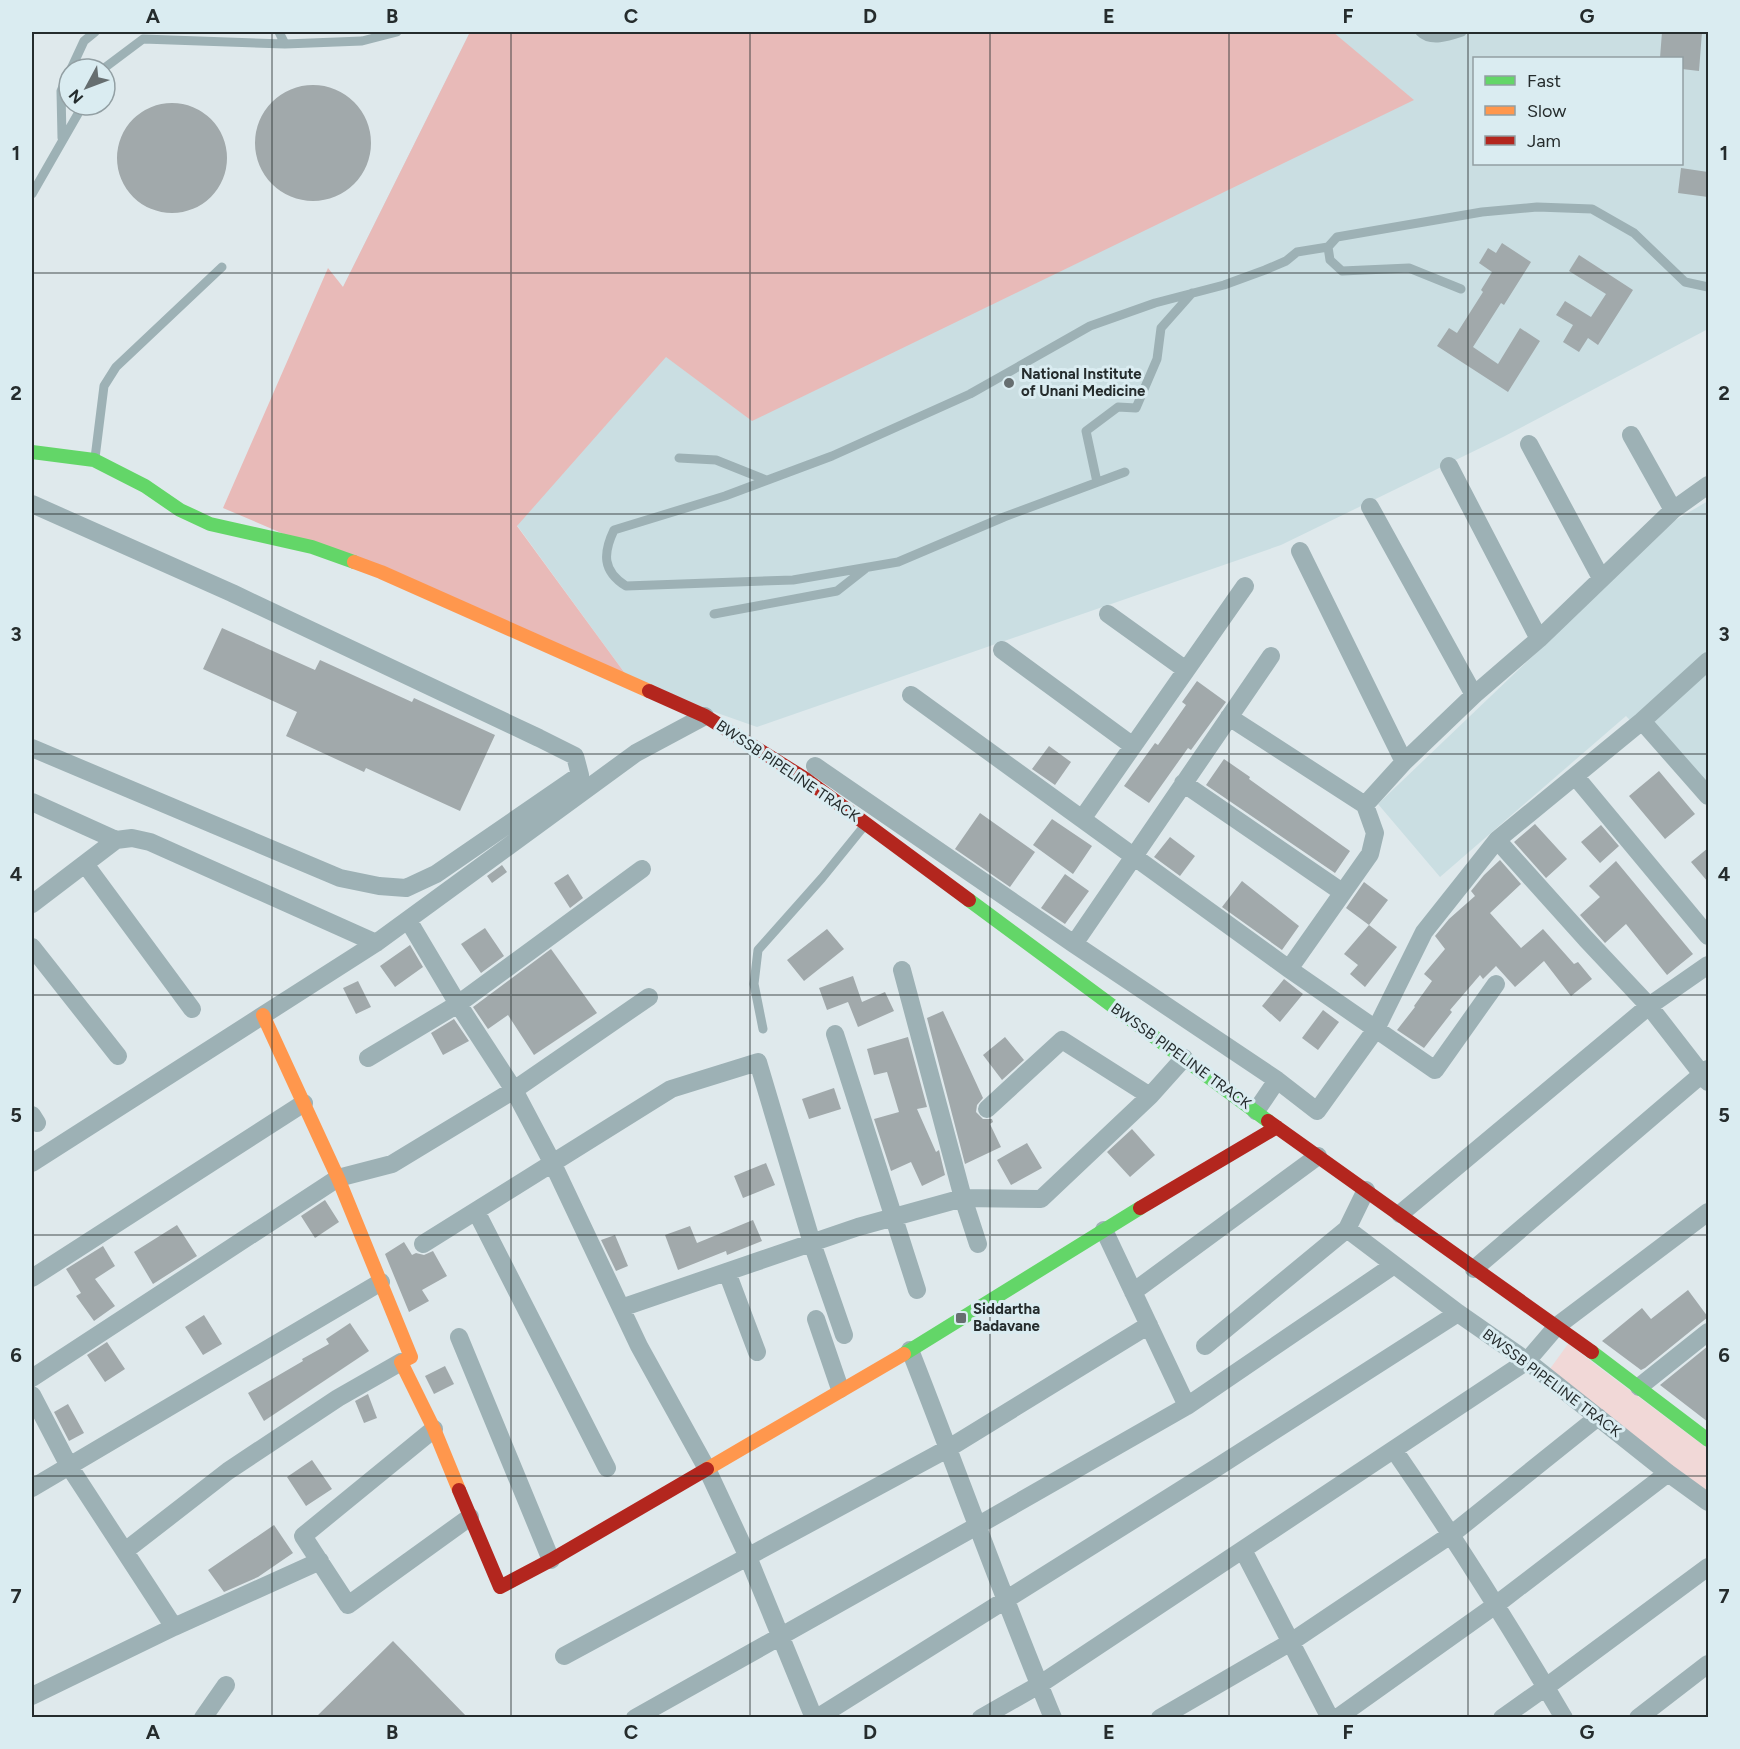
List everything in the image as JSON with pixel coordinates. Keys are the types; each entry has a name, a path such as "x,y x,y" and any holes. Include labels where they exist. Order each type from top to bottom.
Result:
{"street":[{"path":"1631,435 1673,510"},
{"path":"1529,444 1601,578"},
{"name":"BWSSB PIPELINE TRACK","path":"32,452 94,460 145,486 194,518 225,529 312,547 381,572 705,716 779,761 866,823 1277,1127 1557,1326 1708,1440"},
{"path":"1449,466 1539,639"},
{"path":"1365,805 1404,762 1474,695 1539,639 1673,510 1708,485"},
{"path":"32,504 232,593 539,738 575,756 580,775 436,874 406,888 379,886 340,878 32,748"},
{"path":"1370,507 1474,695"},
{"path":"1300,551 1404,762"},
{"path":"1082,819 1245,586"},
{"path":"1108,614 1186,670"},
{"path":"1002,650 1132,746"},
{"path":"1074,944 1270,656"},
{"path":"815,766 1277,1080 1317,1111 1376,1029 1424,932 1497,840 1707,666"},
{"path":"911,695 1289,969 1435,1070 1496,984"},
{"path":"32,1163 376,943 636,753 705,716"},
{"path":"1229,717 1365,805 1375,833 1370,854 1289,969"},
{"path":"1642,720 1708,796"},
{"path":"1575,776 1708,936"},
{"path":"1184,783 1342,892"},
{"path":"32,802 116,840"},
{"path":"32,904 116,840 132,838 150,842 376,943"},
{"path":"1474,1269 1706,1075 1649,1006 1497,840"},
{"path":"85,864 192,1009"},
{"path":"368,1058 458,1004 642,869"},
{"path":"408,920 458,1004 514,1090 552,1162 639,1346 707,1469 748,1557 815,1718 1005,1601 1458,1313"},
{"path":"32,947 118,1056"},
{"path":"1400,1214 1649,1006 1708,964"},
{"path":"902,970 963,1198 978,1244"},
{"path":"32,1378 338,1178 392,1164 514,1090 649,997"},
{"path":"125,1551 228,1471 338,1398 411,1357 338,1178 263,1015"},
{"path":"835,1034 917,1290"},
{"path":"987,1109 1062,1040 1150,1096"},
{"path":"621,1308 893,1216 963,1198 1041,1199 1150,1096 1184,1058"},
{"path":"423,1244 671,1089 758,1062 812,1243 844,1335"},
{"path":"1256,1111 1277,1080"},
{"path":"32,1278 304,1103"},
{"path":"401,1362 434,1429 500,1587 551,1560 910,1350 1104,1230 1277,1127"},
{"path":"1133,1292 1318,1156"},
{"path":"1205,1346 1347,1229 1366,1190"},
{"path":"476,1211 607,1468"},
{"path":"981,1718 1039,1685 1527,1361 1557,1326 1708,1212"},
{"name":"BWSSB PIPELINE TRACK","path":"1347,1229 1458,1313 1527,1361 1708,1502"},
{"path":"1104,1230 1187,1406"},
{"path":"635,1718 1187,1406 1394,1265"},
{"path":"727,1272 757,1352"},
{"path":"32,1488 381,1282"},
{"path":"816,1320 840,1389"},
{"path":"564,1656 949,1448 1149,1325"},
{"path":"1639,1387 1708,1332"},
{"path":"459,1338 551,1560"},
{"path":"910,1350 1005,1601 1053,1718"},
{"path":"32,1395 69,1466 174,1627"},
{"path":"1160,1718 1291,1642 1452,1534 1598,1417"},
{"path":"434,1429 303,1536 348,1605 470,1517"},
{"path":"1394,1450 1497,1604 1564,1718"},
{"path":"1337,1718 1497,1604 1668,1473"},
{"path":"1243,1550 1330,1718"},
{"path":"32,1696 174,1627 320,1561"},
{"path":"1502,1718 1546,1688 1708,1567"},
{"path":"1638,1718 1708,1664"},
{"path":"203,1718 226,1685"}],"lane":[{"path":"77,57 84,41 95,32"},
{"path":"279,32 285,44"},
{"path":"117,58 143,39 285,44 362,41 397,32"},
{"path":"1420,32 1424,36 1441,38 1462,32"},
{"path":"62,117 62,141"},
{"path":"32,194 76,117"},
{"path":"1125,472 1004,517 898,562 793,580 626,586 610,573 606,555 614,530 725,496 832,456 970,394 1090,326 1155,303 1265,270 1286,261 1297,252 1328,247 1337,237 1482,212 1537,207 1592,209 1634,233 1685,282 1708,287"},
{"path":"1328,247 1330,260 1342,271 1409,268 1461,289"},
{"path":"94,460 104,386 116,367 222,267"},
{"path":"1097,482 1086,431 1118,407 1136,408 1157,359 1161,328 1192,293"},
{"path":"679,458 716,460 766,480"},
{"path":"714,614 837,591 867,567"},
{"path":"763,1029 754,984 758,950 822,878 866,823"}],"shaded area":[{"name":"National Institute of Unani Medicine","path":"470,32 1708,32 1708,329 1503,437 1281,545 757,727 632,683 343,287"},
{"path":"470,32 1333,32 1414,100 752,421 666,357 517,526 632,683 223,508 328,268 343,287"},
{"path":"1708,501 1708,804 1626,716 1440,877 1378,804 1674,521"},
{"path":"1568,1344 1708,1449 1708,1493 1547,1373"}],"building":[{"path":"1662,32 1702,32 1699,71 1683,69 1683,57 1660,57"},
{"path":"313,85 335,89 354,102 367,121 371,143 367,165 354,184 335,197 313,201 291,197 272,184 259,165 255,143 259,121 272,102 291,89"},
{"path":"172,103 193,107 211,119 223,137 227,158 223,179 211,197 193,209 172,213 151,209 133,197 121,179 117,158 121,137 133,119 151,107"},
{"path":"1681,168 1708,172 1708,197 1678,193"},
{"path":"1502,243 1531,262 1504,305 1501,303 1473,347 1498,364 1520,328 1540,341 1508,392 1437,346 1449,328 1457,333 1483,292 1481,290 1492,272 1479,263 1488,248 1496,253"},
{"path":"1579,255 1633,290 1598,345 1588,338 1579,352 1563,342 1573,325 1556,315 1565,301 1591,317 1606,294 1569,271"},
{"path":"222,628 315,670 320,660 412,702 414,698 495,735 460,811 366,768 364,772 286,736 297,712 203,669"},
{"path":"1197,681 1226,702 1191,750 1188,748 1149,803 1124,786 1155,743 1158,745 1186,705 1182,702"},
{"path":"1049,746 1071,762 1055,785 1032,769"},
{"path":"1224,759 1350,851 1335,873 1206,785"},
{"path":"1659,771 1695,814 1665,839 1629,796"},
{"path":"980,813 1035,852 1010,887 955,849"},
{"path":"1052,819 1092,846 1073,874 1033,845"},
{"path":"1535,824 1567,859 1546,878 1514,842"},
{"path":"1601,825 1619,846 1600,863 1581,842"},
{"path":"1170,837 1195,856 1180,876 1154,857"},
{"path":"1708,848 1708,882 1691,862"},
{"path":"1500,860 1521,884 1490,913 1521,948 1543,929 1574,964 1578,962 1592,979 1571,996 1544,961 1515,987 1496,966 1483,979 1480,975 1450,1010 1452,1012 1424,1048 1397,1030 1432,981 1424,974 1445,949 1435,936 1449,919 1475,896 1471,891"},
{"path":"1616,861 1693,954 1667,975 1626,924 1605,943 1580,915 1600,897 1589,886"},
{"path":"502,865 507,872 492,883 487,876"},
{"path":"568,874 583,898 570,908 554,883"},
{"path":"1065,874 1089,891 1065,924 1041,908"},
{"path":"1242,881 1299,926 1282,950 1222,907"},
{"path":"1364,882 1388,900 1369,925 1346,908"},
{"path":"1369,925 1397,947 1365,987 1350,974 1358,965 1344,954"},
{"path":"485,928 504,956 481,973 461,944"},
{"path":"827,929 844,949 804,981 787,960"},
{"path":"410,945 423,967 395,987 380,966"},
{"path":"551,949 597,1013 534,1055 508,1015 488,1029 473,1007"},
{"path":"853,976 862,1002 885,992 894,1011 858,1027 848,1002 827,1010 819,988"},
{"path":"1284,979 1303,994 1280,1022 1262,1006"},
{"path":"358,981 371,1007 356,1014 343,988"},
{"path":"1323,1010 1339,1022 1318,1050 1302,1038"},
{"path":"943,1011 983,1098 977,1105 976,1112 983,1119 992,1119 993,1122 990,1124 1001,1147 965,1164 927,1018"},
{"path":"454,1019 469,1041 443,1055 431,1033"},
{"path":"908,1037 927,1107 917,1109 936,1152 939,1150 945,1175 922,1186 911,1162 891,1171 874,1119 899,1112 887,1072 874,1075 867,1049"},
{"path":"1005,1037 1024,1060 1002,1080 983,1055"},
{"path":"834,1088 841,1109 809,1119 802,1099"},
{"path":"1132,1129 1155,1155 1130,1177 1107,1152"},
{"path":"1027,1143 1042,1168 1011,1185 997,1160"},
{"path":"766,1163 775,1185 743,1198 734,1176"},
{"path":"325,1200 339,1222 315,1238 301,1216"},
{"path":"753,1220 762,1241 727,1255 726,1251 678,1270 665,1235 690,1226 697,1243"},
{"path":"177,1225 197,1256 153,1284 134,1252"},
{"path":"615,1235 628,1266 616,1271 601,1240"},
{"path":"404,1242 412,1255 416,1253 424,1255 433,1251 447,1276 422,1290 429,1301 409,1312 385,1254"},
{"path":"103,1246 115,1266 95,1279 115,1306 94,1321 76,1296 81,1293 66,1269"},
{"path":"1688,1290 1708,1317 1645,1368 1641,1370 1602,1341 1642,1308 1651,1319"},
{"path":"204,1315 222,1344 203,1355 185,1327"},
{"path":"350,1323 369,1351 264,1421 248,1393 329,1344 326,1339"},
{"path":"107,1342 125,1369 105,1382 87,1355"},
{"path":"1708,1346 1708,1422 1660,1385"},
{"path":"445,1366 454,1384 434,1394 425,1376"},
{"path":"368,1394 377,1418 364,1423 355,1401"},
{"path":"68,1404 84,1433 69,1441 54,1412"},
{"path":"312,1460 332,1489 306,1506 287,1477"},
{"path":"274,1525 293,1553 258,1577 224,1592 208,1570"},
{"path":"393,1641 468,1718 315,1718"}],"traffic: fast":[{"path":"32,452 94,460 145,486 180,510 210,524 312,547 354,562"},
{"path":"969,900 1268,1121"},
{"path":"904,1354 1140,1208"},
{"path":"1592,1352 1708,1440"}],"traffic: slow":[{"path":"354,562 649,691"},
{"path":"263,1015 338,1178 411,1357 401,1362 434,1429 459,1490"},
{"path":"707,1469 904,1354"}],"traffic: jam":[{"path":"649,691 705,716 804,778 969,900"},
{"path":"1268,1121 1592,1352"},
{"path":"1140,1208 1277,1127"},
{"path":"459,1490 500,1587 551,1560 707,1469"}],"place":[{"name":"National Institute of Unani Medicine","path":"1009,383"},
{"name":"Siddartha Badavane","path":"961,1318"}]}
